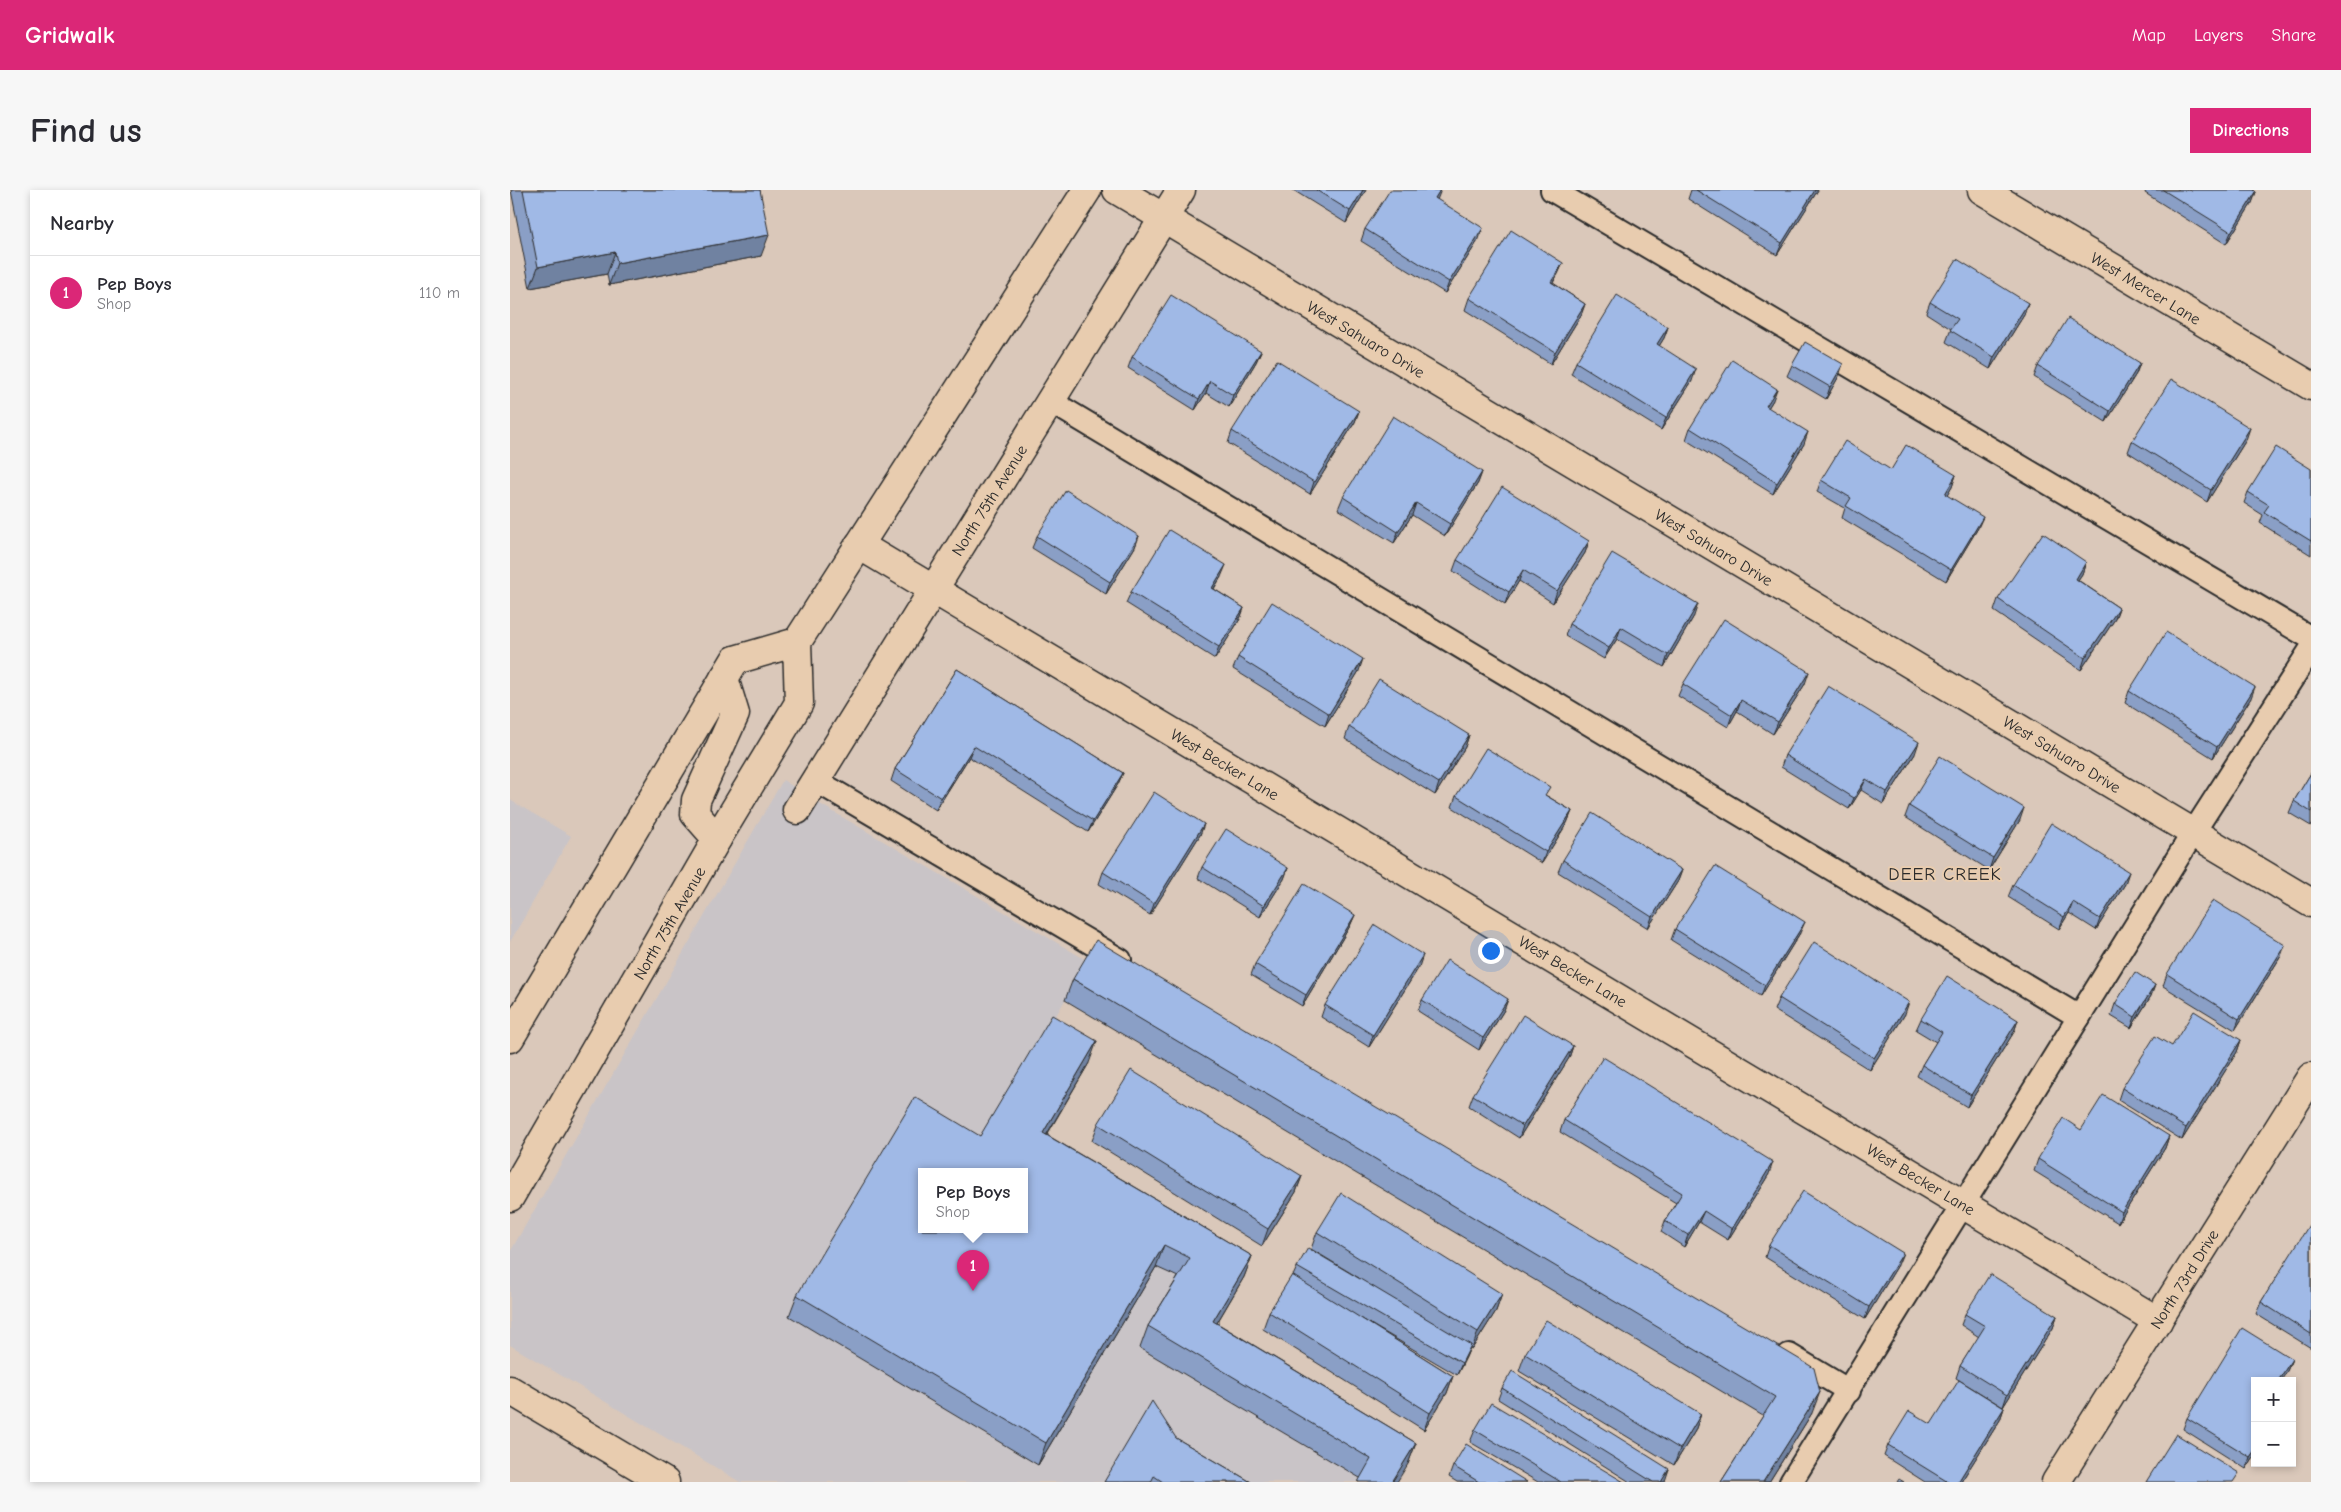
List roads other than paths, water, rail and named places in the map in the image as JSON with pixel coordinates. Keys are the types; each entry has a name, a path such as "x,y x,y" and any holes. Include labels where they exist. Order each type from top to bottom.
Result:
{"street":[{"path":"510,1038 735,660 796,642 1087,190"},
{"name":"West Sahuaro Drive","path":"1117,190 2311,903"},
{"name":"North 75th Avenue","path":"797,810 1181,190"},
{"name":"West Mercer Lane","path":"1982,190 2311,386"},
{"name":"West Becker Lane","path":"859,545 934,588 2158,1321"},
{"name":"North 75th Avenue","path":"510,1198 717,840 799,703 796,642"},
{"path":"717,840 695,814 696,800 735,714 724,678"},
{"name":"North 73rd Drive","path":"2056,1482 2311,1077"},
{"path":"510,1390 665,1482"}],"lane":[{"path":"1552,190 2311,638"},
{"path":"1050,401 2080,1017"},
{"path":"1791,1482 2193,832 2311,649"},
{"path":"815,780 1140,971"},
{"path":"1772,1345 1849,1390"}],"place":[{"name":"Pep Boys","path":"973,1291"}],"district":[{"name":"DEER CREEK","path":"1945,874"}]}
